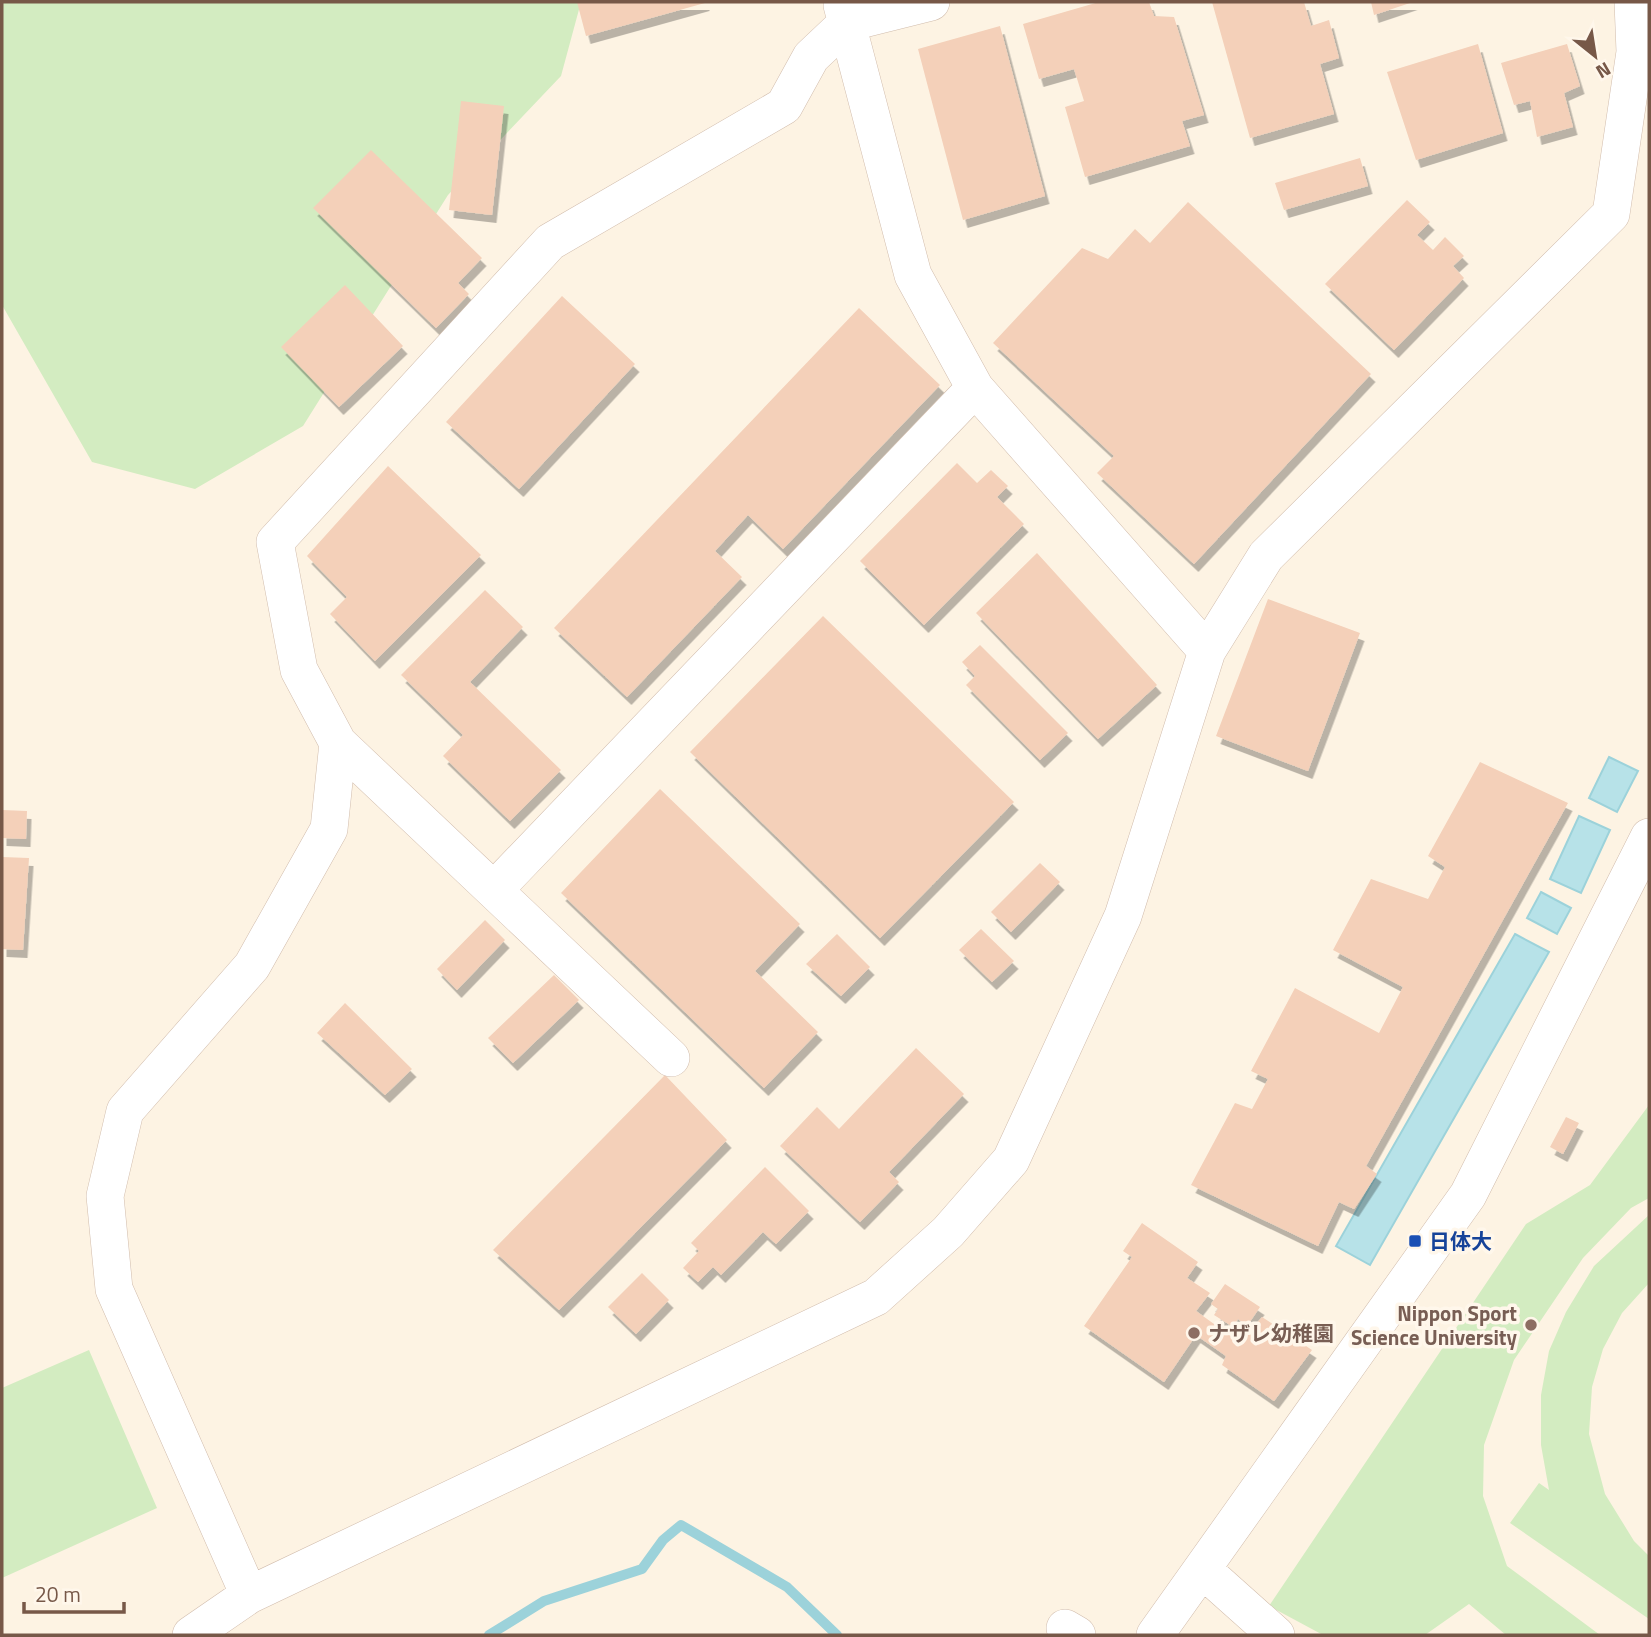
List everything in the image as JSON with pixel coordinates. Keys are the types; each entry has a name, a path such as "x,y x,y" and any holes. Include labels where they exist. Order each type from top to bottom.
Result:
{"street":[{"path":"671,1058 338,743 299,670 275,542 550,242 784,106 811,57 844,13 931,2"},
{"path":"191,1635 249,1595 876,1297 948,1232 1011,1160 1127,903 1207,650 1266,556 1611,214 1635,52 1633,2"},
{"path":"844,13 913,275 975,388 1207,650"},
{"path":"494,890 975,388"},
{"path":"249,1595 114,1289 105,1196 125,1111 252,966 329,829 338,743"},
{"path":"1156,1635 1468,1195 1649,837"},
{"path":"1202,1569 1276,1635"}],"green space":[{"path":"2,2 581,2 561,76 448,195 303,426 195,489 92,462 2,305"},
{"path":"1649,1105 1649,1198 1631,1208 1583,1258 1514,1360 1484,1445 1483,1496 1507,1566 1600,1635 1506,1635 1469,1604 1425,1635 1323,1635 1269,1606 1526,1224 1590,1185"},
{"path":"1649,1215 1649,1283 1622,1313 1603,1349 1592,1387 1589,1434 1605,1494 1634,1541 1649,1556 1649,1619 1510,1523 1539,1483 1549,1490 1541,1445 1541,1395 1549,1351 1566,1312 1594,1266"},
{"path":"89,1350 157,1508 2,1578 2,1388"}],"water":[{"path":"1609,757 1638,771 1617,812 1589,798"},
{"path":"1579,816 1610,830 1581,893 1550,879"},
{"path":"1541,892 1571,908 1557,934 1527,918"},
{"path":"1515,934 1549,952 1370,1265 1336,1246"}],"building":[{"path":"577,2 705,2 705,3 586,36"},
{"path":"1099,2 1149,2 1154,16 1174,17 1204,115 1182,121 1190,146 1085,177 1065,107 1084,101 1074,69 1039,79 1023,24"},
{"path":"1212,2 1304,2 1311,26 1329,20 1339,58 1320,64 1334,114 1250,138"},
{"path":"1371,2 1413,2 1374,15"},
{"path":"1000,26 1045,196 963,220 918,49"},
{"path":"1478,44 1503,133 1416,160 1387,72"},
{"path":"1567,44 1580,86 1564,93 1573,127 1537,137 1530,101 1514,105 1501,63"},
{"path":"461,101 504,106 492,215 449,210"},
{"path":"371,150 482,258 458,283 469,294 436,328 313,208"},
{"path":"1360,158 1368,186 1284,210 1275,183"},
{"path":"1407,200 1430,222 1417,235 1433,250 1445,237 1464,256 1453,266 1464,278 1394,350 1325,284"},
{"path":"1188,202 1371,374 1194,564 1097,473 1114,456 993,343 1082,248 1108,259 1135,229 1150,243"},
{"path":"345,285 403,346 339,407 281,347"},
{"path":"562,296 635,364 519,489 446,422"},
{"path":"859,308 940,385 783,549 748,515 715,551 742,577 627,697 554,628"},
{"path":"957,463 977,483 991,470 1008,486 997,497 1024,524 924,625 860,561"},
{"path":"388,466 481,555 375,661 330,614 347,597 307,556"},
{"path":"1037,553 1157,685 1098,739 976,613"},
{"path":"485,590 523,627 470,682 561,770 510,821 443,756 463,735 401,675"},
{"path":"1268,599 1360,633 1308,771 1216,736"},
{"path":"823,616 1014,802 880,938 690,752"},
{"path":"980,645 1068,733 1040,760 966,685 975,676 962,662"},
{"path":"1480,762 1568,803 1366,1166 1377,1174 1354,1209 1339,1202 1318,1246 1191,1185 1235,1103 1252,1109 1268,1079 1251,1071 1295,988 1379,1033 1403,987 1333,950 1371,879 1428,899 1445,867 1428,856"},
{"path":"660,789 800,924 755,971 818,1032 764,1088 561,893"},
{"path":"2,810 27,811 26,839 2,838"},
{"path":"2,857 29,858 23,950 2,949"},
{"path":"1040,863 1060,882 1011,932 991,912"},
{"path":"485,920 505,940 457,990 437,969"},
{"path":"981,929 1014,961 992,982 959,950"},
{"path":"837,934 870,967 841,996 806,964"},
{"path":"554,975 579,1000 513,1063 488,1038"},
{"path":"345,1003 412,1069 385,1095 317,1033"},
{"path":"916,1048 964,1094 889,1172 899,1182 860,1222 780,1146 817,1107 839,1129"},
{"path":"665,1075 727,1140 559,1310 493,1250"},
{"path":"1566,1117 1579,1123 1563,1154 1550,1147"},
{"path":"765,1167 809,1211 776,1244 763,1232 721,1275 713,1267 698,1282 683,1268 699,1251 691,1243"},
{"path":"1142,1223 1198,1262 1187,1278 1210,1293 1196,1311 1232,1337 1238,1330 1247,1335 1262,1317 1312,1350 1274,1401 1222,1365 1226,1356 1196,1335 1164,1382 1084,1326 1132,1257 1123,1251"},
{"path":"642,1273 669,1300 636,1334 608,1307"},
{"path":"1225,1284 1260,1307 1247,1326 1238,1319 1233,1327 1214,1315 1218,1309 1211,1304"}],"waterway":[{"path":"489,1635 544,1601 642,1569 663,1540 681,1525 787,1587 837,1635"}],"place":[{"name":"日体大","path":"1415,1241"},
{"name":"Nippon Sport Science University","path":"1531,1325"},
{"name":"ナザレ幼稚園","path":"1194,1333"}]}
